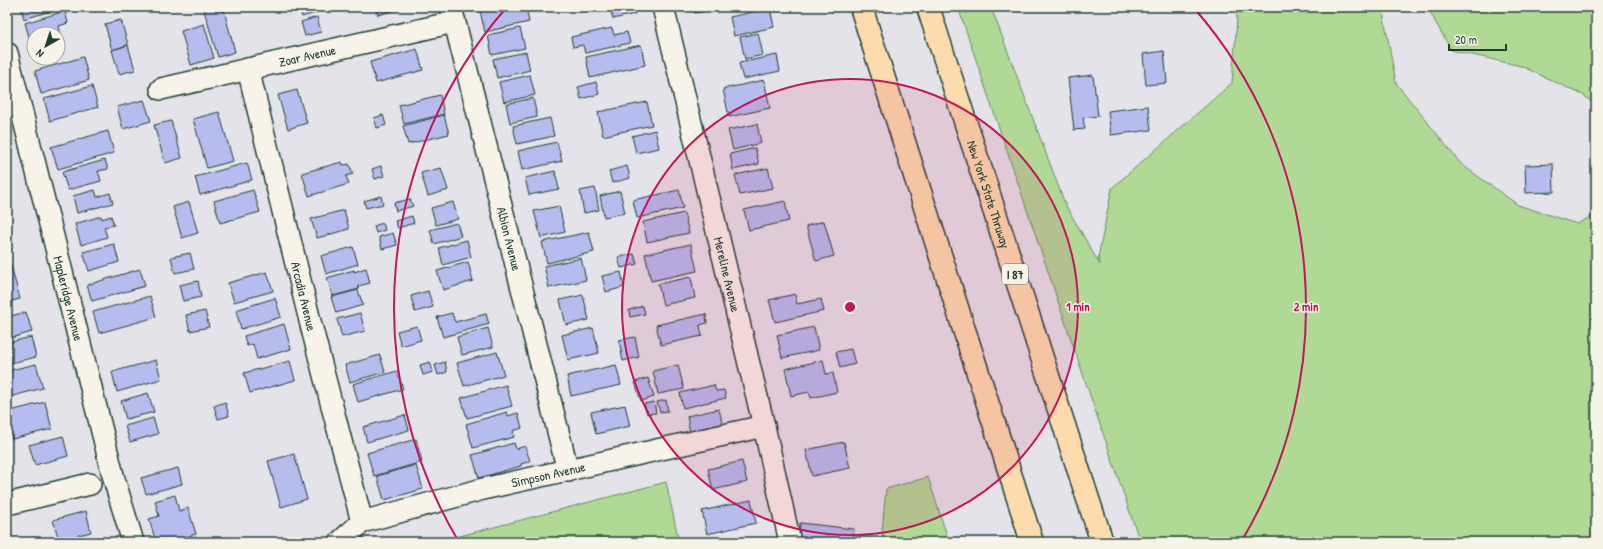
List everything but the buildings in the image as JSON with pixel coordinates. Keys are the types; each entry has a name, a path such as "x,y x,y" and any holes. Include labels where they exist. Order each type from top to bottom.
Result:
{"highway":[{"path":"861,7 1032,542"},
{"name":"New York State Thruway","path":"928,7 1102,542"}],"street":[{"name":"Mereline Avenue","path":"663,7 764,426 790,542"},
{"name":"Zoar Avenue","path":"161,89 248,70 453,14"},
{"name":"Albion Avenue","path":"453,14 568,471"},
{"name":"Mapleridge Avenue","path":"7,53 114,479 133,542"},
{"name":"Arcadia Avenue","path":"248,70 311,325 362,522"},
{"name":"Simpson Avenue","path":"340,542 362,522 483,490 764,426"},
{"path":"7,504 90,484"}],"green space":[{"path":"958,7 991,7 1065,204 1100,265 1098,258 1112,188 1232,83 1237,18 1235,7 1382,7 1396,83 1461,164 1518,205 1577,224 1596,214 1596,542 1563,542 1562,539 1554,542 1140,542"},
{"path":"1427,7 1596,7 1596,105 1583,95 1521,66 1451,50"},
{"path":"928,477 949,542 881,542 886,489"},
{"path":"666,482 679,542 437,542"}]}
